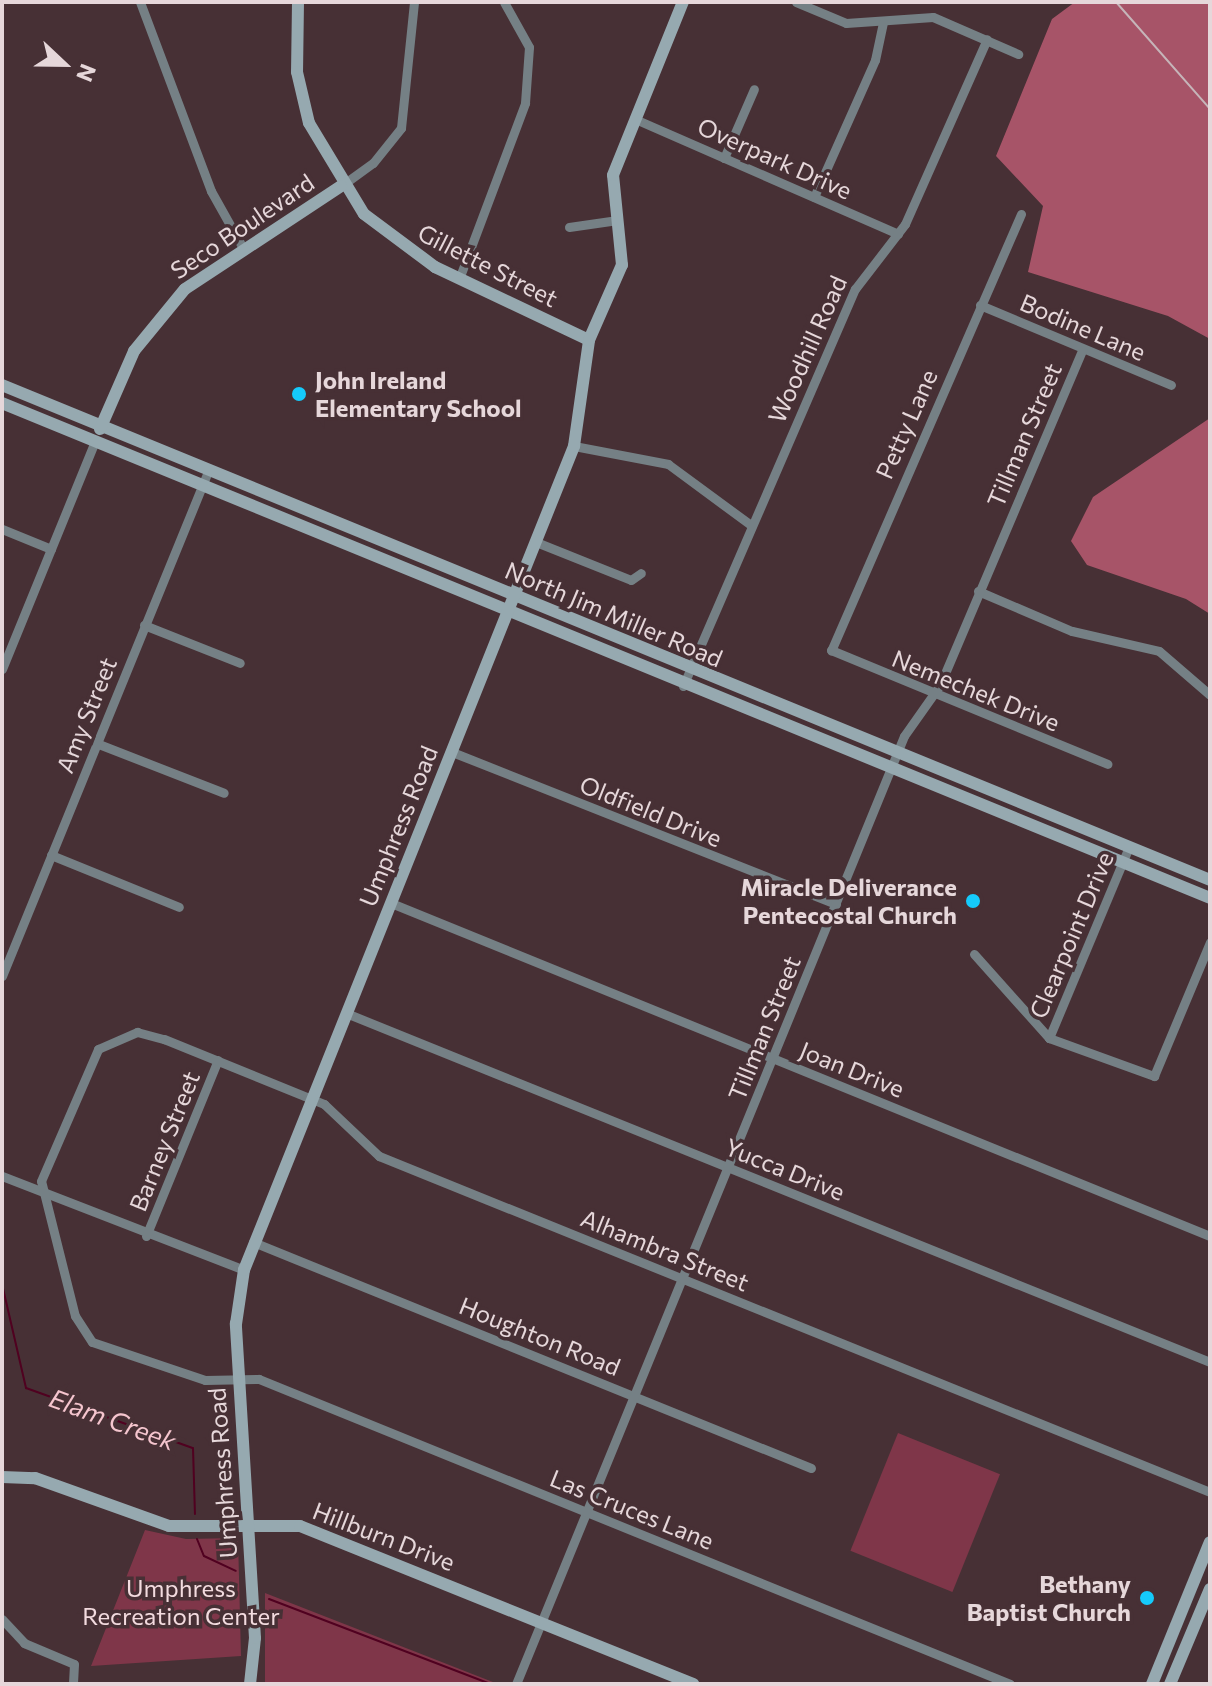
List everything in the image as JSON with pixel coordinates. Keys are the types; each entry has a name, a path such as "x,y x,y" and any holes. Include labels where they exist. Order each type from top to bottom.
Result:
{"street":[{"path":"140,2 211,191 243,248"},
{"name":"Gillette Street","path":"298,2 302,99 341,186 399,245 459,279 589,340"},
{"name":"Seco Boulevard","path":"2,669 101,425 157,318 243,248 373,163 401,128 414,2"},
{"path":"459,279 525,103 529,47 504,2"},
{"name":"Umphress Road","path":"250,1684 247,1527 236,1317 244,1270 574,446 589,340 622,265 613,175 683,2"},
{"path":"796,2 834,20 883,23 933,17 1018,54"},
{"path":"814,197 875,60 883,23"},
{"name":"Woodhill Road","path":"683,686 864,271 898,234 987,39"},
{"path":"724,158 754,89"},
{"name":"Overpark Drive","path":"635,119 898,234"},
{"name":"Petty Lane","path":"832,651 1021,214"},
{"path":"569,227 617,220"},
{"name":"Bodine Lane","path":"980,305 1171,385"},
{"name":"Tillman Street","path":"516,1684 897,754 933,695 1082,350"},
{"name":"North Jim Miller Road","path":"2,385 383,539 689,671 1210,880"},
{"name":"North Jim Miller Road","path":"2,403 377,555 683,686 1210,898"},
{"path":"574,446 668,464 752,526"},
{"name":"Amy Street","path":"2,976 209,469"},
{"path":"2,529 51,549"},
{"path":"377,555 383,539"},
{"path":"536,542 631,580 641,573"},
{"path":"978,591 1072,631 1159,651 1210,695"},
{"path":"144,625 240,663"},
{"name":"Nemechek Drive","path":"832,651 1107,764"},
{"path":"96,743 224,793"},
{"name":"Oldfield Drive","path":"452,752 836,904"},
{"name":"Clearpoint Drive","path":"1049,1038 1129,847"},
{"path":"51,855 179,907"},
{"name":"Joan Drive","path":"391,903 1210,1236"},
{"path":"974,954 1049,1038 1154,1076 1210,942"},
{"name":"Yucca Drive","path":"346,1013 1210,1362"},
{"name":"Alhambra Street","path":"42,1192 88,1066 119,1034 152,1034 333,1109 379,1156 1210,1492"},
{"name":"Barney Street","path":"146,1236 218,1060"},
{"path":"2,1176 146,1236 244,1270"},
{"name":"Las Cruces Lane","path":"42,1192 75,1316 92,1342 197,1378 259,1379 1010,1684"},
{"name":"Houghton Road","path":"253,1242 811,1468"},
{"name":"Hillburn Drive","path":"2,1477 47,1481 169,1526 300,1526 327,1534 693,1684"},
{"path":"1152,1684 1206,1566 1210,1542"},
{"path":"1170,1684 1210,1589"},
{"path":"2,1619 24,1643 77,1668 73,1684"}],"green space":[{"path":"898,1433 1000,1474 952,1592 850,1551"},
{"name":"Umphress Recreation Center","path":"145,1530 186,1539 238,1538 241,1656 91,1666"},
{"path":"265,1593 498,1684 265,1684"}],"shaded area":[{"path":"1075,2 1210,2 1210,339 1168,316 1028,272 1043,206 996,156 1052,19"},
{"path":"1210,418 1210,614 1186,599 1087,565 1071,541 1093,497"}],"waterway":[{"name":"Elam Creek","path":"2,1284 26,1388 193,1448 195,1514"},
{"name":"Elam Creek","path":"197,1539 204,1556 236,1571"},
{"name":"Elam Creek","path":"269,1599 491,1684"}],"tram line":[{"path":"1116,2 1210,109"}],"place":[{"name":"John Ireland Elementary School","path":"299,394"},
{"name":"Miracle Deliverance Pentecostal Church","path":"973,901"},
{"name":"Bethany Baptist Church","path":"1147,1598"}]}
